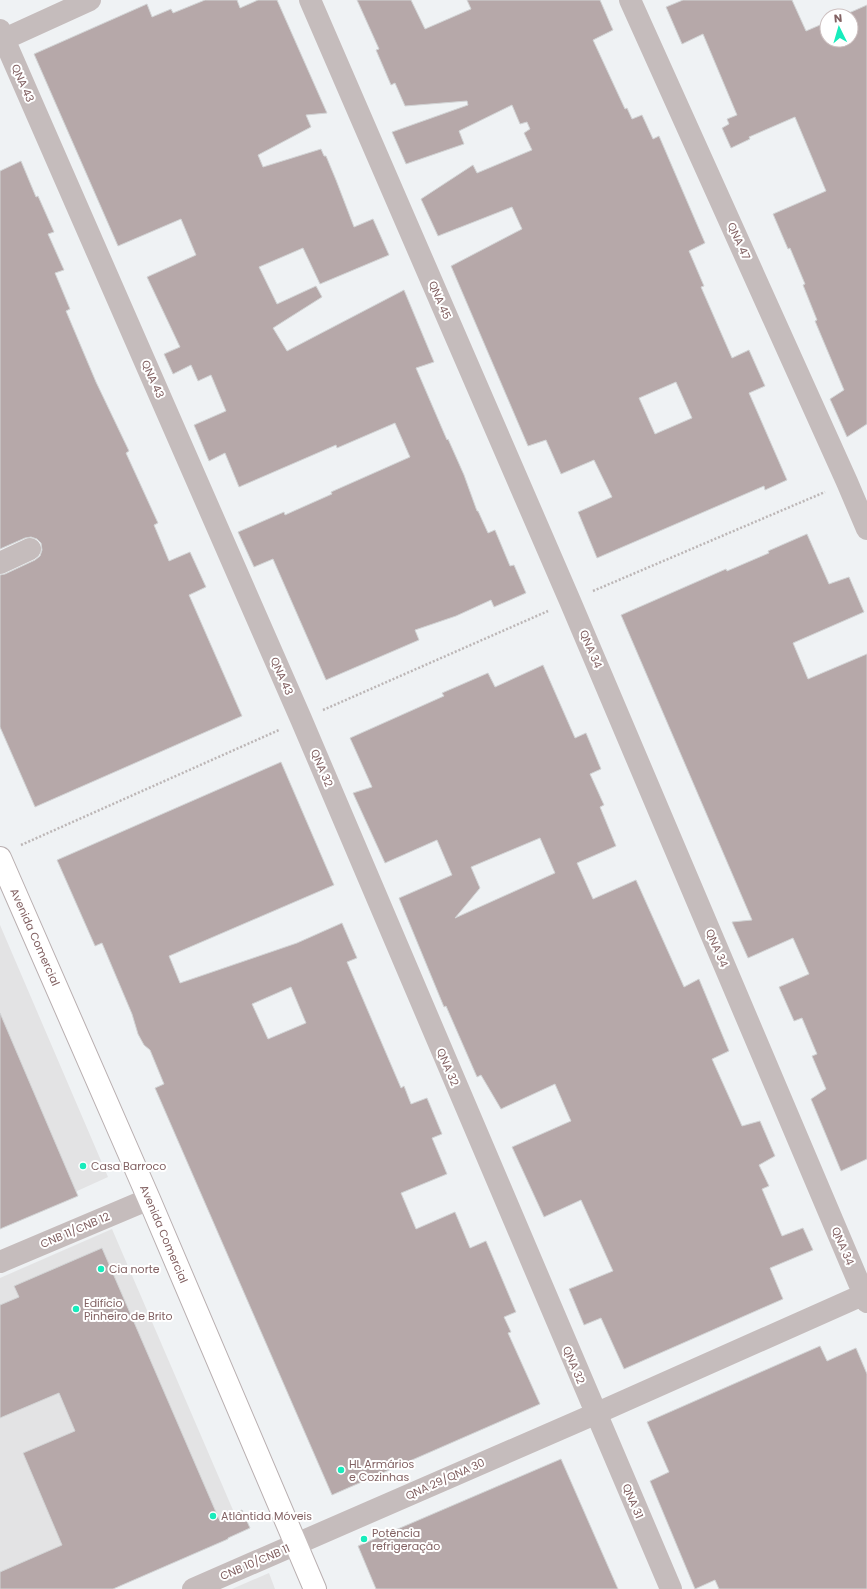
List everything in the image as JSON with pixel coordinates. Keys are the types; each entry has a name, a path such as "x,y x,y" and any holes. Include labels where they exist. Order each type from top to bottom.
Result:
{"main road":[{"name":"Avenida Comercial","path":"7,853 149,1199 315,1589"}],"street":[{"path":"1,37 90,0"},
{"name":"QNA 45","path":"310,0 570,601"},
{"name":"QNA 47","path":"630,0 867,529"},
{"name":"QNA 43","path":"1,37 301,719"},
{"path":"0,563 30,549"},
{"name":"QNA 34","path":"570,601 866,1297"},
{"name":"QNA 32","path":"301,719 595,1414"},
{"name":"CNB 11/CNB 12","path":"0,1262 149,1199"},
{"name":"QNA 29/QNA 30","path":"296,1545 866,1297"},
{"name":"QNA 31","path":"595,1414 671,1589"},
{"name":"CNB 10/CNB 11","path":"193,1589 296,1545"}],"path":[{"path":"7,853 301,719 847,482"}],"shaded area":[{"path":"0,925 108,1177 0,1226"},
{"path":"112,1229 239,1524 0,1589 0,1278"},
{"path":"269,1573 275,1589 232,1589"}],"building":[{"path":"205,0 237,0 240,8 258,0 277,0 327,113 306,115 311,127 258,155 263,167 321,149 324,156 326,156 354,227 373,219 389,255 320,284 303,248 259,267 277,304 316,286 322,297 273,328 287,351 404,290 434,362 416,368 464,475 477,511 488,533 495,530 510,566 514,565 526,593 494,607 491,600 456,616 415,630 419,640 326,680 273,559 254,567 238,532 284,512 285,515 332,494 331,492 410,457 395,423 337,448 336,445 239,487 225,453 209,461 194,425 226,411 211,375 198,381 191,365 173,374 164,354 180,347 147,277 196,255 181,219 118,246 34,54 147,4 152,17 171,9 173,13"},
{"path":"357,0 411,0 425,29 471,9 467,0 600,0 613,30 593,40 625,109 627,108 632,119 642,115 653,139 659,136 705,243 689,251 704,286 701,287 732,358 749,350 765,386 749,393 787,480 765,490 764,486 597,558 578,512 612,497 594,460 561,474 546,440 528,446 451,266 522,229 512,207 438,236 421,199 473,165 477,173 532,150 524,133 530,129 527,122 520,124 512,105 459,131 464,144 406,164 392,132 468,105 467,101 405,106 395,83 391,85 376,50 379,49","holes":["676,382 692,418 655,434 639,398"]},
{"path":"683,0 792,0 806,31 819,25 819,48 859,48 859,9 867,5 867,424 847,437 830,399 844,390 815,321 817,320 803,285 805,284 790,248 788,249 773,214 826,191 795,117 749,137 750,139 731,148 722,128 729,124 727,119 737,115 703,34 682,44 666,7"},
{"path":"21,161 36,197 38,196 54,232 48,234 64,270 55,273 70,309 66,311 96,382 129,451 126,453 158,523 154,525 169,561 190,552 206,587 189,595 242,716 35,807 0,727 0,575 35,560 40,556 42,550 41,543 37,539 31,537 25,538 0,549 0,171"},
{"path":"807,534 829,584 849,577 864,612 793,643 808,679 867,654 867,1159 841,1171 811,1099 826,1089 812,1056 817,1054 802,1018 794,1021 779,987 809,974 793,938 748,958 732,922 752,920 621,615 726,569 727,571 769,553 768,551"},
{"path":"543,665 575,738 586,733 601,769 590,774 604,805 600,807 616,846 577,863 593,899 636,880 684,987 699,979 729,1051 712,1059 742,1126 760,1121 775,1156 759,1165 769,1186 762,1189 782,1236 803,1228 813,1250 770,1268 783,1299 624,1369 601,1318 584,1325 569,1289 613,1271 581,1200 544,1217 512,1147 571,1121 555,1084 501,1109 481,1075 477,1077 446,1006 444,1007 399,898 452,875 437,840 385,863 353,793 372,787 350,738 444,696 442,693 488,673 495,687","holes":["540,838 555,873 455,918 480,888 471,867"]},
{"path":"281,762 334,885 169,956 180,983 297,943 342,923 357,958 347,962 401,1088 404,1086 411,1104 427,1098 442,1134 432,1138 447,1174 401,1193 416,1229 455,1212 470,1248 486,1241 516,1312 504,1317 511,1332 508,1333 540,1404 332,1495 155,1088 164,1084 150,1050 144,1045 138,1034 132,1014 102,943 95,946 57,860","holes":["291,987 306,1023 268,1039 252,1004"]},
{"path":"0,1013 78,1196 0,1229"},
{"path":"102,1248 219,1519 242,1510 250,1528 113,1589 0,1589 0,1572 62,1545 23,1453 75,1431 59,1393 0,1418 0,1305 19,1297 14,1286"},
{"path":"820,1346 827,1361 856,1348 867,1374 867,1589 719,1589 715,1580 695,1589 650,1481 669,1472 647,1422"},
{"path":"561,1459 618,1589 376,1589 358,1546"}],"place":[{"name":"Casa Barroco","path":"83,1166"},
{"name":"Cia norte","path":"101,1269"},
{"name":"Edifício Pinheiro de Brito","path":"76,1309"},
{"name":"HL Armários e Cozinhas","path":"341,1470"},
{"name":"Atlântida Móveis","path":"213,1516"},
{"name":"Potência refrigeração","path":"364,1539"}]}
